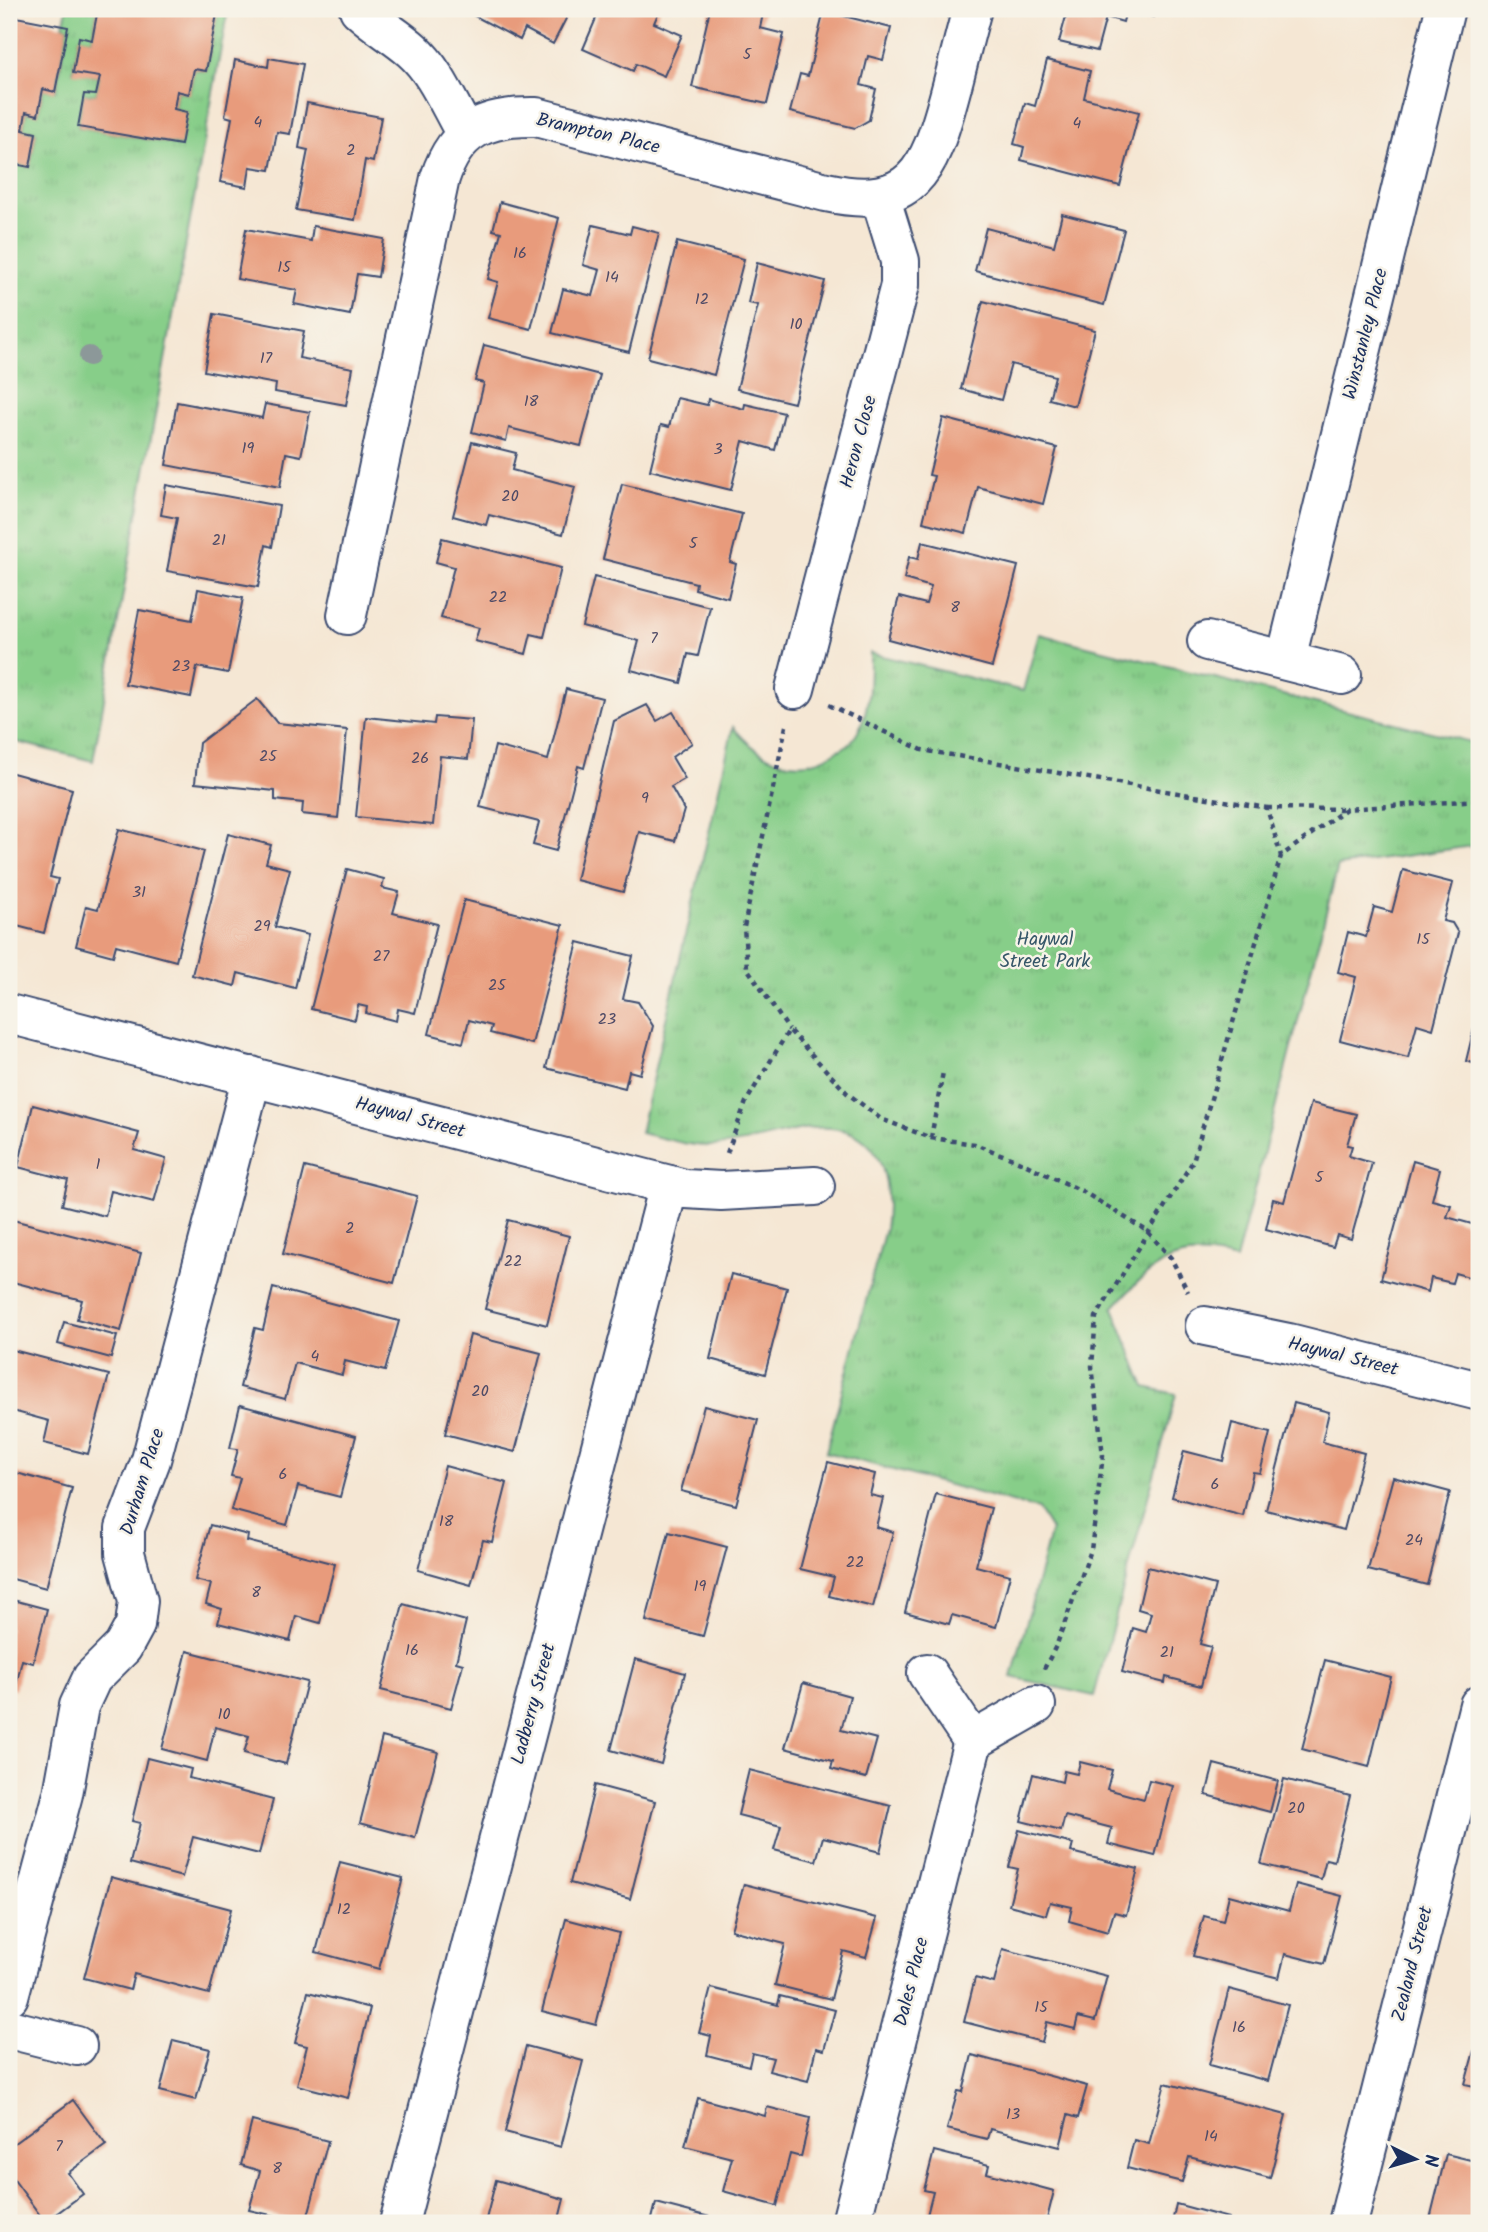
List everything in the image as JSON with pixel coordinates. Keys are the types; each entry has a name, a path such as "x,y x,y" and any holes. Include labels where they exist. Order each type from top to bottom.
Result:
{"street":[{"path":"347,615 440,178 447,158 466,134 426,66 412,50 376,25 359,9"},
{"name":"Brampton Place","path":"466,134 502,119 536,117 825,192 862,198 880,196 912,181 932,153 972,9"},
{"name":"Winstanley Place","path":"1286,659 1445,9"},
{"name":"Heron Close","path":"795,689 900,285 901,261 880,196"},
{"path":"1207,641 1342,675"},
{"name":"Haywal Street","path":"9,1014 669,1185 703,1192 816,1186"},
{"name":"Durham Place","path":"9,1996 63,1794 79,1706 92,1678 123,1647 135,1625 138,1601 125,1553 125,1528 151,1460 252,1076"},
{"name":"Ladberry Street","path":"399,2223 669,1185"},
{"name":"Haywal Street","path":"1205,1326 1289,1343 1479,1391"},
{"path":"928,1673 973,1741 1036,1705"},
{"name":"Zealand Street","path":"1348,2223 1479,1705"},
{"name":"Dales Place","path":"851,2223 973,1741"},
{"path":"9,2029 77,2046"}],"path":[{"path":"1205,1326 1171,1258 1147,1231 1082,1191 1018,1161 975,1144 931,1138 881,1119 813,1059 789,1030 747,968 744,927 776,763 795,689 922,750 1267,808 1346,809 1479,800"},
{"path":"1036,1705 1034,1688 1057,1644 1091,1550 1103,1455 1092,1366 1096,1317 1147,1231 1194,1161 1281,856 1267,808"},
{"path":"1281,856 1346,809"},
{"path":"721,1191 734,1129 746,1102 789,1030"},
{"path":"931,1138 943,1072"}],"green space":[{"path":"67,9 98,9 92,40 79,38 73,72 100,77 96,95 84,94 78,127 180,145 187,112 174,109 177,91 189,94 194,69 206,71 218,9 228,9 93,761 9,740 9,163 30,166 36,133 23,130 26,112 38,114 43,89 56,91 68,27 63,26"},
{"name":"Haywal Street Park","path":"1039,634 1479,744 1479,845 1338,866 1236,1260 1196,1255 1166,1262 1140,1280 1113,1308 1145,1387 1176,1394 1094,1696 1012,1677 1051,1530 1038,1509 826,1452 885,1229 886,1186 882,1168 874,1152 863,1140 847,1131 828,1128 803,1129 747,1142 714,1146 686,1144 640,1133 733,727 754,747 778,760 804,763 818,760 847,745 858,732 868,699 870,653 1023,691"}],"building":[{"path":"9,9 18,9 16,17 68,27 55,92 43,89 38,115 26,112 23,130 36,133 30,167 9,163"},
{"path":"98,9 218,9 206,71 194,69 189,94 177,91 174,109 187,112 181,145 78,127 84,94 96,95 100,77 73,73 79,37 92,40"},
{"path":"474,9 571,9 553,44 525,29 520,40 471,14"},
{"path":"600,9 660,9 654,23 682,35 664,76 636,64 633,71 583,49"},
{"path":"710,9 764,9 760,28 784,34 767,104 692,87"},
{"path":"1068,9 1156,9 1154,17 1126,10 1123,22 1106,17 1097,51 1059,42"},
{"path":"824,11 891,28 883,60 868,56 861,85 876,89 869,120 855,128 790,112 800,74 808,76"},
{"path":"269,58 303,64 290,134 277,132 270,170 250,167 247,187 220,182 232,118 225,116 235,60 268,67"},
{"path":"1047,60 1090,71 1084,98 1139,112 1120,186 1021,160 1024,147 1014,144 1025,103 1035,106"},
{"path":"307,103 381,117 373,162 365,160 355,220 296,210 308,150 299,148"},
{"path":"500,202 559,218 531,329 488,318 498,282 488,279 501,232 493,230"},
{"path":"1062,214 1124,230 1104,305 975,271 986,228 1054,246"},
{"path":"593,225 630,234 632,226 659,233 629,352 552,333 563,289 593,296 600,270 583,265"},
{"path":"313,226 384,239 378,277 357,274 350,315 294,304 297,290 237,279 246,229 311,241"},
{"path":"677,242 744,259 714,375 648,358"},
{"path":"757,263 825,281 794,403 737,389 758,305 748,303"},
{"path":"983,301 1095,330 1075,406 1049,399 1055,376 1011,364 1001,400 961,389"},
{"path":"214,314 304,331 299,358 353,368 346,405 275,392 276,384 204,371"},
{"path":"484,345 600,375 581,446 509,428 506,441 472,432 484,383 475,381"},
{"path":"677,398 707,405 708,399 744,409 745,404 784,413 775,450 743,441 731,490 650,470 661,425 669,427"},
{"path":"177,402 262,418 265,404 310,412 301,456 286,453 280,487 166,465"},
{"path":"943,418 1057,448 1043,504 978,487 966,533 923,522 934,476 929,475"},
{"path":"472,442 516,453 512,470 575,487 563,534 489,515 486,525 453,516"},
{"path":"622,484 742,514 730,562 736,564 728,598 695,589 696,583 603,559"},
{"path":"166,485 279,506 272,547 266,545 258,587 167,571 177,518 161,515"},
{"path":"442,538 561,568 544,637 531,634 526,654 475,641 479,628 441,618 454,567 436,562"},
{"path":"922,542 1018,566 992,667 888,639 899,597 926,604 931,587 904,579 909,557 918,559"},
{"path":"594,577 710,607 698,656 688,654 681,683 631,670 639,641 582,626"},
{"path":"198,589 243,598 228,673 197,667 191,697 125,684 139,610 192,620"},
{"path":"566,689 602,698 584,768 578,766 556,851 533,845 539,822 480,807 495,746 548,760"},
{"path":"257,699 277,723 347,730 338,818 302,814 303,803 275,800 275,791 195,783 199,743"},
{"path":"647,705 657,721 673,712 692,743 672,757 685,779 671,787 684,810 675,841 639,832 623,892 576,880 614,721"},
{"path":"366,717 434,724 435,717 472,720 468,759 440,756 433,825 356,817"},
{"path":"9,772 72,789 50,877 58,879 44,933 9,924"},
{"path":"119,829 204,851 176,961 116,945 113,956 76,946 86,906 98,909"},
{"path":"228,834 271,845 266,863 290,869 275,927 308,935 295,988 238,973 235,986 192,975"},
{"path":"347,869 384,879 382,888 399,892 393,913 437,924 415,1013 398,1009 396,1021 366,1013 367,1007 358,1005 355,1020 311,1009"},
{"path":"1403,870 1453,883 1443,921 1452,923 1458,933 1433,1029 1417,1024 1408,1058 1340,1040 1356,977 1338,972 1348,932 1366,937 1374,907 1392,912"},
{"path":"464,900 563,925 532,1044 490,1033 492,1026 469,1020 463,1043 429,1034"},
{"path":"578,942 633,956 623,999 638,1002 653,1026 640,1074 629,1071 625,1088 546,1068"},
{"path":"1477,1016 1479,1017 1479,1065 1466,1061"},
{"path":"1311,1103 1356,1114 1347,1145 1352,1146 1349,1156 1372,1163 1351,1239 1337,1235 1333,1247 1266,1229 1273,1199 1284,1202"},
{"path":"33,1105 139,1133 134,1150 166,1159 154,1202 111,1191 105,1216 62,1205 68,1180 18,1167"},
{"path":"1413,1161 1440,1169 1432,1200 1451,1205 1447,1217 1479,1226 1479,1280 1455,1273 1452,1283 1431,1278 1428,1292 1381,1279"},
{"path":"305,1167 417,1196 394,1283 283,1254"},
{"path":"9,1219 141,1253 121,1331 77,1319 82,1300 9,1281"},
{"path":"508,1220 569,1236 547,1325 485,1309"},
{"path":"731,1274 787,1288 765,1374 710,1359"},
{"path":"273,1288 399,1321 385,1371 345,1361 342,1375 295,1363 285,1399 240,1387 255,1328 263,1330"},
{"path":"64,1322 117,1336 111,1358 58,1344"},
{"path":"470,1335 541,1353 515,1452 445,1434"},
{"path":"9,1349 109,1375 88,1454 44,1443 49,1421 9,1410"},
{"path":"1294,1403 1329,1412 1322,1442 1364,1453 1344,1530 1266,1510"},
{"path":"240,1405 356,1436 340,1497 298,1486 287,1525 231,1510 240,1478 231,1476 238,1449 230,1448"},
{"path":"704,1406 758,1420 736,1505 681,1491"},
{"path":"1232,1423 1270,1433 1260,1473 1253,1472 1243,1516 1172,1497 1184,1451 1223,1461"},
{"path":"828,1462 875,1474 870,1495 883,1498 876,1527 893,1532 873,1607 829,1596 834,1577 800,1569"},
{"path":"445,1466 507,1483 492,1542 483,1540 471,1585 418,1570"},
{"path":"9,1471 72,1488 46,1588 9,1578 12,1541 9,1540"},
{"path":"1393,1477 1450,1492 1427,1585 1368,1570"},
{"path":"936,1494 991,1508 976,1566 1010,1575 996,1627 952,1615 949,1624 905,1612"},
{"path":"210,1525 248,1535 247,1541 335,1564 320,1623 296,1616 290,1641 218,1623 222,1609 206,1604 211,1584 195,1580"},
{"path":"669,1532 727,1547 703,1636 646,1621"},
{"path":"1148,1567 1215,1585 1200,1644 1211,1647 1201,1686 1166,1677 1165,1683 1122,1672 1133,1628 1146,1632 1151,1613 1138,1609"},
{"path":"9,1599 47,1609 33,1663 22,1660 15,1690 9,1688"},
{"path":"403,1604 466,1621 456,1662 463,1664 451,1708 381,1690"},
{"path":"187,1651 307,1682 286,1764 244,1753 249,1736 215,1727 207,1761 162,1749"},
{"path":"635,1659 685,1673 661,1764 611,1750"},
{"path":"1325,1660 1391,1677 1369,1767 1302,1749"},
{"path":"803,1683 850,1696 841,1730 877,1739 866,1778 831,1769 833,1761 785,1748"},
{"path":"382,1737 438,1752 415,1838 360,1823"},
{"path":"147,1758 191,1769 189,1778 273,1800 259,1854 193,1837 182,1877 130,1863 140,1823 132,1821"},
{"path":"1080,1762 1112,1770 1107,1789 1144,1799 1149,1780 1173,1786 1155,1856 1108,1844 1112,1828 1065,1816 1061,1831 1021,1821 1033,1774 1062,1782 1064,1771 1077,1774"},
{"path":"1214,1764 1278,1781 1270,1812 1206,1795"},
{"path":"749,1770 891,1806 880,1852 823,1837 816,1861 774,1850 781,1826 738,1815"},
{"path":"1284,1779 1350,1796 1334,1861 1326,1859 1321,1879 1261,1864"},
{"path":"595,1785 655,1801 630,1899 570,1883"},
{"path":"1019,1830 1073,1844 1071,1852 1138,1869 1126,1915 1114,1912 1108,1932 1069,1921 1072,1907 1050,1902 1046,1915 1009,1905 1018,1869 1009,1867"},
{"path":"340,1862 403,1878 379,1969 316,1952"},
{"path":"111,1877 231,1909 209,1994 134,1974 130,1990 84,1978"},
{"path":"744,1884 877,1918 866,1957 843,1951 831,1999 775,1985 785,1944 731,1930"},
{"path":"1296,1884 1342,1896 1324,1964 1285,1954 1279,1978 1193,1956 1204,1916 1223,1921 1229,1895 1289,1911"},
{"path":"566,1919 619,1933 596,2025 542,2011"},
{"path":"1003,1949 1107,1976 1095,2021 1078,2017 1075,2029 1047,2022 1042,2042 964,2022 975,1978 994,1983"},
{"path":"711,1988 778,2005 780,1996 835,2010 824,2050 816,2048 808,2081 769,2071 773,2058 752,2053 749,2066 707,2055 711,2036 699,2033"},
{"path":"1229,1989 1288,2005 1268,2081 1209,2065"},
{"path":"308,1992 370,2008 348,2098 297,2085 307,2046 295,2043"},
{"path":"173,2040 210,2049 196,2100 160,2091"},
{"path":"526,2046 583,2061 561,2147 505,2132"},
{"path":"1474,2051 1479,2052 1479,2087 1465,2084"},
{"path":"972,2055 1087,2086 1078,2118 1068,2115 1060,2147 990,2129 987,2139 947,2129 958,2091 963,2092"},
{"path":"1165,2083 1286,2115 1270,2178 1189,2157 1182,2182 1127,2168 1134,2140 1149,2144"},
{"path":"698,2098 765,2116 767,2107 810,2118 801,2157 790,2154 777,2206 723,2191 732,2158 685,2146"},
{"path":"73,2100 106,2145 68,2173 83,2194 45,2222 9,2173 9,2147"},
{"path":"252,2121 328,2141 306,2223 249,2210 260,2171 241,2165"},
{"path":"934,2151 989,2165 987,2173 1054,2191 1046,2223 978,2223 967,2220 966,2223 925,2223 933,2192 924,2190"},
{"path":"1446,2154 1479,2162 1479,2223 1429,2223"},
{"path":"496,2180 564,2199 558,2223 485,2223"},
{"path":"656,2203 729,2222 729,2223 651,2223"},
{"path":"1176,2204 1228,2218 1226,2223 1172,2223"}]}
